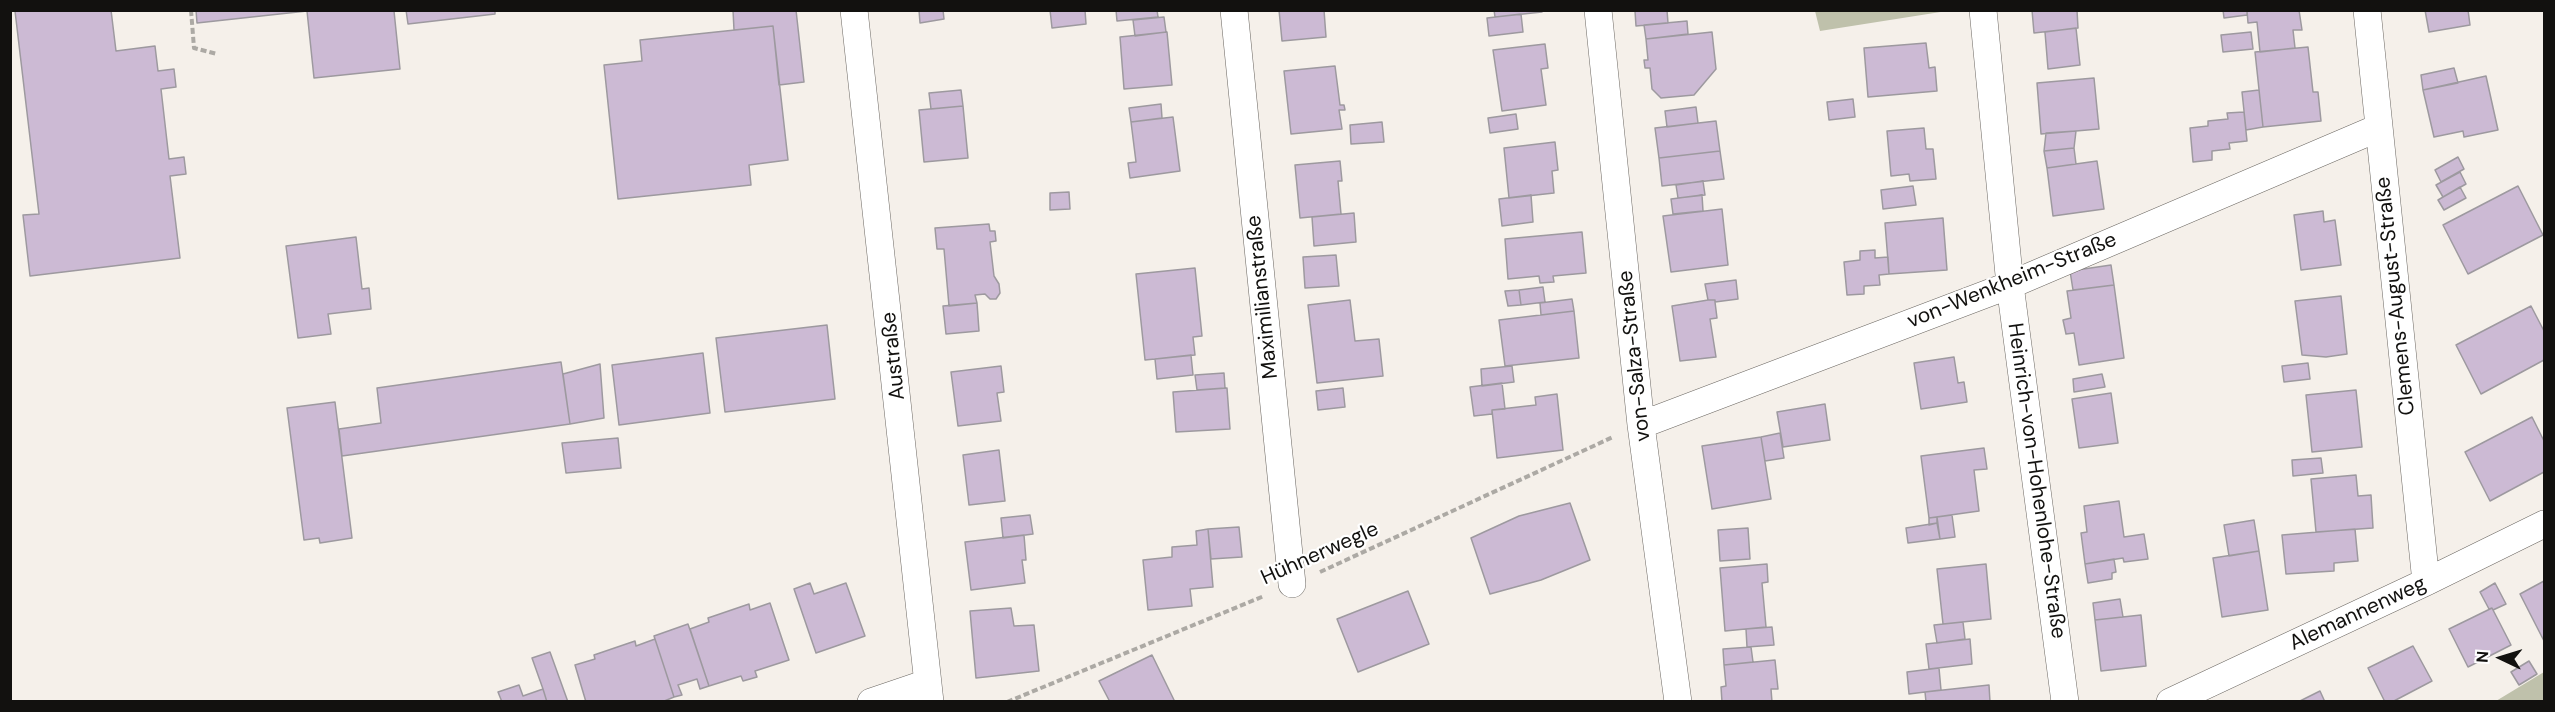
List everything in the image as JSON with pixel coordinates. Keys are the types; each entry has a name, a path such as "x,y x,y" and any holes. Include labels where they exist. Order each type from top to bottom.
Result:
{"street":[{"name":"Austraße","path":"855,10 911,507 929,692"},
{"name":"Maximilianstraße","path":"1234,10 1292,584"},
{"name":"von-Salza-Straße","path":"1598,10 1641,425 1678,702"},
{"name":"Heinrich-von-Hohenlohe-Straße","path":"1983,10 2010,285 2065,702"},
{"name":"Clemens-August-Straße","path":"2367,10 2426,582"},
{"name":"von-Wenkheim-Straße","path":"1641,425 2010,285 2378,128"},
{"name":"Alemannenweg","path":"2170,702 2544,524"},
{"path":"871,702 929,692"}],"path":[{"path":"191,10 195,48 217,54"},
{"name":"Hühnerwegle","path":"1007,702 1292,584 1641,425"}],"green space":[{"path":"1815,10 1947,11 1820,31"},
{"path":"2544,672 2544,701 2496,701"}],"building":[{"path":"111,10 116,51 155,46 158,71 174,69 176,87 161,89 169,159 184,157 186,174 170,176 180,258 30,276 23,215 39,214 15,11"},
{"path":"196,10 397,10 394,11 400,69 314,78 307,11 197,23"},
{"path":"406,10 495,10 495,14 408,24"},
{"path":"733,10 796,10 804,82 779,85 773,26 734,30"},
{"path":"919,10 943,10 944,19 920,23"},
{"path":"1050,10 1085,10 1086,24 1052,28"},
{"path":"1116,10 1157,10 1158,17 1117,21"},
{"path":"1279,10 1324,10 1326,37 1282,41"},
{"path":"1494,10 1542,10 1542,12 1495,17"},
{"path":"1667,10 1668,23 1636,26 1635,11"},
{"path":"2032,10 2077,10 2078,28 2034,33"},
{"path":"2223,10 2247,10 2247,15 2224,18"},
{"path":"2247,10 2299,10 2302,30 2293,30 2295,48 2260,52 2257,22 2248,23"},
{"path":"2425,10 2468,10 2470,25 2429,32"},
{"path":"1521,14 1523,32 1489,36 1487,18"},
{"path":"1164,17 1166,32 1135,36 1133,20"},
{"path":"1687,21 1688,34 1646,39 1644,25"},
{"path":"773,26 788,160 749,165 751,185 618,199 604,65 642,61 640,40"},
{"path":"2076,28 2080,65 2048,69 2045,32"},
{"path":"1167,32 1172,85 1124,89 1120,37"},
{"path":"1712,32 1716,69 1694,95 1661,98 1652,89 1650,68 1645,68 1644,60 1648,60 1646,39"},
{"path":"2251,32 2253,49 2223,52 2221,35"},
{"path":"1926,43 1929,68 1935,67 1937,91 1868,97 1864,48"},
{"path":"1545,44 1548,68 1541,69 1546,105 1502,111 1493,50"},
{"path":"2308,47 2313,92 2318,92 2321,121 2263,127 2255,52"},
{"path":"1335,66 1340,105 1344,105 1345,110 1339,110 1342,129 1291,134 1284,71"},
{"path":"2454,68 2458,83 2423,90 2421,75"},
{"path":"2486,76 2498,130 2464,137 2463,131 2434,137 2423,90"},
{"path":"2094,78 2099,129 2041,134 2037,83"},
{"path":"961,90 963,106 931,109 929,93"},
{"path":"2259,90 2263,127 2246,130 2242,92"},
{"path":"1853,99 1855,117 1829,120 1827,102"},
{"path":"1161,104 1162,118 1131,122 1129,108"},
{"path":"963,106 968,158 924,162 919,110"},
{"path":"1696,107 1698,123 1667,127 1665,111"},
{"path":"2244,112 2247,141 2229,143 2230,149 2212,151 2212,160 2193,162 2190,128 2208,126 2208,121 2228,119 2227,113"},
{"path":"1516,114 1518,129 1490,133 1488,118"},
{"path":"1173,117 1180,171 1130,178 1128,163 1136,162 1131,122"},
{"path":"1716,121 1720,151 1659,158 1655,128"},
{"path":"1382,122 1384,142 1351,144 1350,125"},
{"path":"1924,128 1926,149 1933,149 1936,179 1910,181 1909,174 1891,176 1887,131"},
{"path":"2076,131 2074,148 2044,151 2046,133"},
{"path":"1555,142 1558,170 1552,171 1554,193 1509,198 1504,148"},
{"path":"2074,148 2076,164 2047,168 2044,151"},
{"path":"1720,151 1724,179 1662,186 1659,158"},
{"path":"2458,157 2464,169 2441,182 2435,170"},
{"path":"1340,161 1342,181 1338,181 1341,214 1300,218 1295,165"},
{"path":"2097,161 2104,209 2053,216 2047,168"},
{"path":"2460,172 2466,184 2443,197 2436,185"},
{"path":"1703,181 1705,195 1678,198 1676,185"},
{"path":"1913,186 1916,205 1883,209 1881,190"},
{"path":"2518,186 2543,235 2468,274 2443,225"},
{"path":"2460,187 2466,198 2444,210 2438,200"},
{"path":"1069,192 1070,209 1050,210 1050,193"},
{"path":"1531,195 1533,222 1502,226 1499,199"},
{"path":"1702,195 1703,211 1673,214 1671,199"},
{"path":"1722,209 1728,265 1671,272 1663,216"},
{"path":"2323,211 2324,222 2335,220 2341,265 2301,270 2294,215"},
{"path":"1354,213 1356,242 1314,246 1312,217"},
{"path":"1943,218 1947,270 1889,274 1885,223"},
{"path":"989,224 990,231 995,231 996,241 990,242 994,276 999,284 1000,293 996,299 990,299 985,294 975,295 977,303 949,306 944,249 937,249 935,228"},
{"path":"1582,232 1586,273 1553,276 1554,282 1540,283 1539,276 1508,279 1505,239"},
{"path":"356,237 362,289 369,288 371,309 328,314 331,334 298,338 286,246"},
{"path":"1875,250 1875,258 1888,257 1889,274 1879,275 1880,285 1864,286 1864,294 1847,295 1844,262 1860,260 1860,251"},
{"path":"1336,255 1339,286 1305,288 1303,257"},
{"path":"2111,265 2114,285 2073,290 2070,271"},
{"path":"1195,268 1202,336 1193,337 1195,355 1145,360 1136,274"},
{"path":"1736,280 1738,299 1715,302 1715,300 1708,300 1705,284"},
{"path":"2114,285 2124,358 2079,365 2074,333 2066,334 2063,320 2071,318 2067,291"},
{"path":"1543,287 1545,302 1521,305 1519,290"},
{"path":"1519,290 1521,305 1508,306 1505,291"},
{"path":"2341,296 2347,354 2326,357 2302,355 2295,301"},
{"path":"1572,299 1574,311 1541,315 1540,303"},
{"path":"1350,300 1355,341 1379,339 1383,376 1317,383 1308,305"},
{"path":"1715,300 1717,318 1710,319 1716,357 1680,361 1672,306"},
{"path":"977,303 979,331 946,334 943,306"},
{"path":"2531,306 2544,331 2544,360 2481,394 2456,345"},
{"path":"1574,311 1579,358 1505,366 1499,320"},
{"path":"827,325 835,399 725,412 716,338"},
{"path":"703,353 710,413 619,425 612,365"},
{"path":"1191,355 1193,375 1157,379 1155,359"},
{"path":"1954,357 1958,383 1964,382 1967,402 1921,409 1914,363"},
{"path":"561,362 570,424 342,456 339,429 381,423 377,388"},
{"path":"2308,363 2310,379 2284,382 2282,366"},
{"path":"600,364 604,418 570,424 563,374"},
{"path":"1001,366 1004,392 997,393 1001,421 958,426 951,372"},
{"path":"1512,366 1514,382 1482,386 1481,369"},
{"path":"1224,373 1225,388 1197,390 1195,375"},
{"path":"2102,374 2105,387 2074,392 2073,379"},
{"path":"1502,383 1505,409 1492,410 1492,414 1474,416 1470,387"},
{"path":"1227,388 1230,429 1176,432 1173,392"},
{"path":"1343,388 1345,407 1318,410 1316,391"},
{"path":"2356,390 2362,447 2312,452 2306,395"},
{"path":"2111,393 2118,443 2079,448 2072,399"},
{"path":"1557,394 1563,450 1497,458 1492,410 1536,405 1535,397"},
{"path":"335,402 352,538 320,543 319,538 304,540 287,408"},
{"path":"1825,404 1830,440 1783,447 1777,412"},
{"path":"2532,417 2544,441 2544,472 2490,501 2465,452"},
{"path":"1780,433 1784,458 1765,461 1761,437"},
{"path":"1761,437 1771,499 1712,509 1702,446"},
{"path":"618,438 621,468 566,473 562,443"},
{"path":"1984,448 1987,469 1974,470 1979,511 1929,518 1921,456"},
{"path":"999,450 1005,501 969,505 963,455"},
{"path":"2321,458 2323,473 2293,476 2292,460"},
{"path":"2356,475 2358,496 2371,495 2373,528 2316,532 2311,479"},
{"path":"2119,501 2124,537 2144,534 2148,559 2124,562 2123,558 2085,564 2081,533 2087,532 2084,506"},
{"path":"1570,503 1590,560 1541,580 1490,594 1471,538 1519,516"},
{"path":"1030,515 1033,534 1003,538 1001,518"},
{"path":"1952,515 1955,537 1940,539 1937,517"},
{"path":"1937,517 1937,523 1929,525 1929,518"},
{"path":"2254,520 2259,551 2229,556 2224,525"},
{"path":"1937,523 1940,539 1908,543 1906,528"},
{"path":"1239,527 1242,557 1211,559 1208,529"},
{"path":"1748,528 1750,559 1720,561 1718,530"},
{"path":"1208,529 1213,587 1190,589 1192,606 1148,610 1143,560 1172,557 1172,547 1197,545 1196,531"},
{"path":"2355,529 2358,561 2334,563 2334,571 2286,574 2282,535"},
{"path":"1024,535 1026,560 1022,560 1025,583 971,590 965,542"},
{"path":"2259,551 2268,610 2222,617 2213,558"},
{"path":"2114,559 2116,572 2112,573 2112,579 2088,583 2085,564"},
{"path":"1767,564 1768,582 1762,583 1766,627 1725,631 1720,568"},
{"path":"1986,564 1991,619 1943,624 1937,569"},
{"path":"2544,581 2544,641 2520,594"},
{"path":"810,583 814,594 846,583 865,636 816,653 794,589"},
{"path":"2495,583 2506,604 2493,610 2489,609 2480,592"},
{"path":"1408,591 1429,644 1358,672 1337,619"},
{"path":"2120,599 2123,617 2095,620 2093,603"},
{"path":"770,603 789,660 755,671 757,677 743,681 741,676 709,686 690,629 709,622 708,618 749,604 750,610"},
{"path":"1011,608 1014,626 1034,625 1039,671 976,678 970,611"},
{"path":"2492,608 2511,645 2468,667 2449,629"},
{"path":"2141,615 2146,666 2101,671 2095,620"},
{"path":"1963,622 1965,639 1937,643 1934,625"},
{"path":"688,624 709,686 700,689 697,679 678,685 682,695 674,697 654,636"},
{"path":"1772,627 1774,645 1747,647 1746,629"},
{"path":"655,639 674,697 662,702 586,702 575,665 595,659 594,655 635,641 636,646"},
{"path":"1970,639 1972,664 1929,669 1926,644"},
{"path":"2413,646 2432,681 2392,702 2385,702 2368,668"},
{"path":"1751,647 1753,662 1724,665 1723,649"},
{"path":"550,652 568,702 547,702 532,658"},
{"path":"1152,655 1175,702 1110,702 1099,681"},
{"path":"1775,660 1778,689 1771,689 1772,702 1722,702 1721,687 1726,686 1724,665"},
{"path":"2529,661 2537,674 2519,685 2511,672"},
{"path":"1939,668 1941,690 1909,694 1907,672"},
{"path":"519,685 523,696 543,689 547,702 502,702 498,692"},
{"path":"1989,685 1990,702 1926,702 1925,692"},
{"path":"2320,691 2325,702 2298,702"}]}
